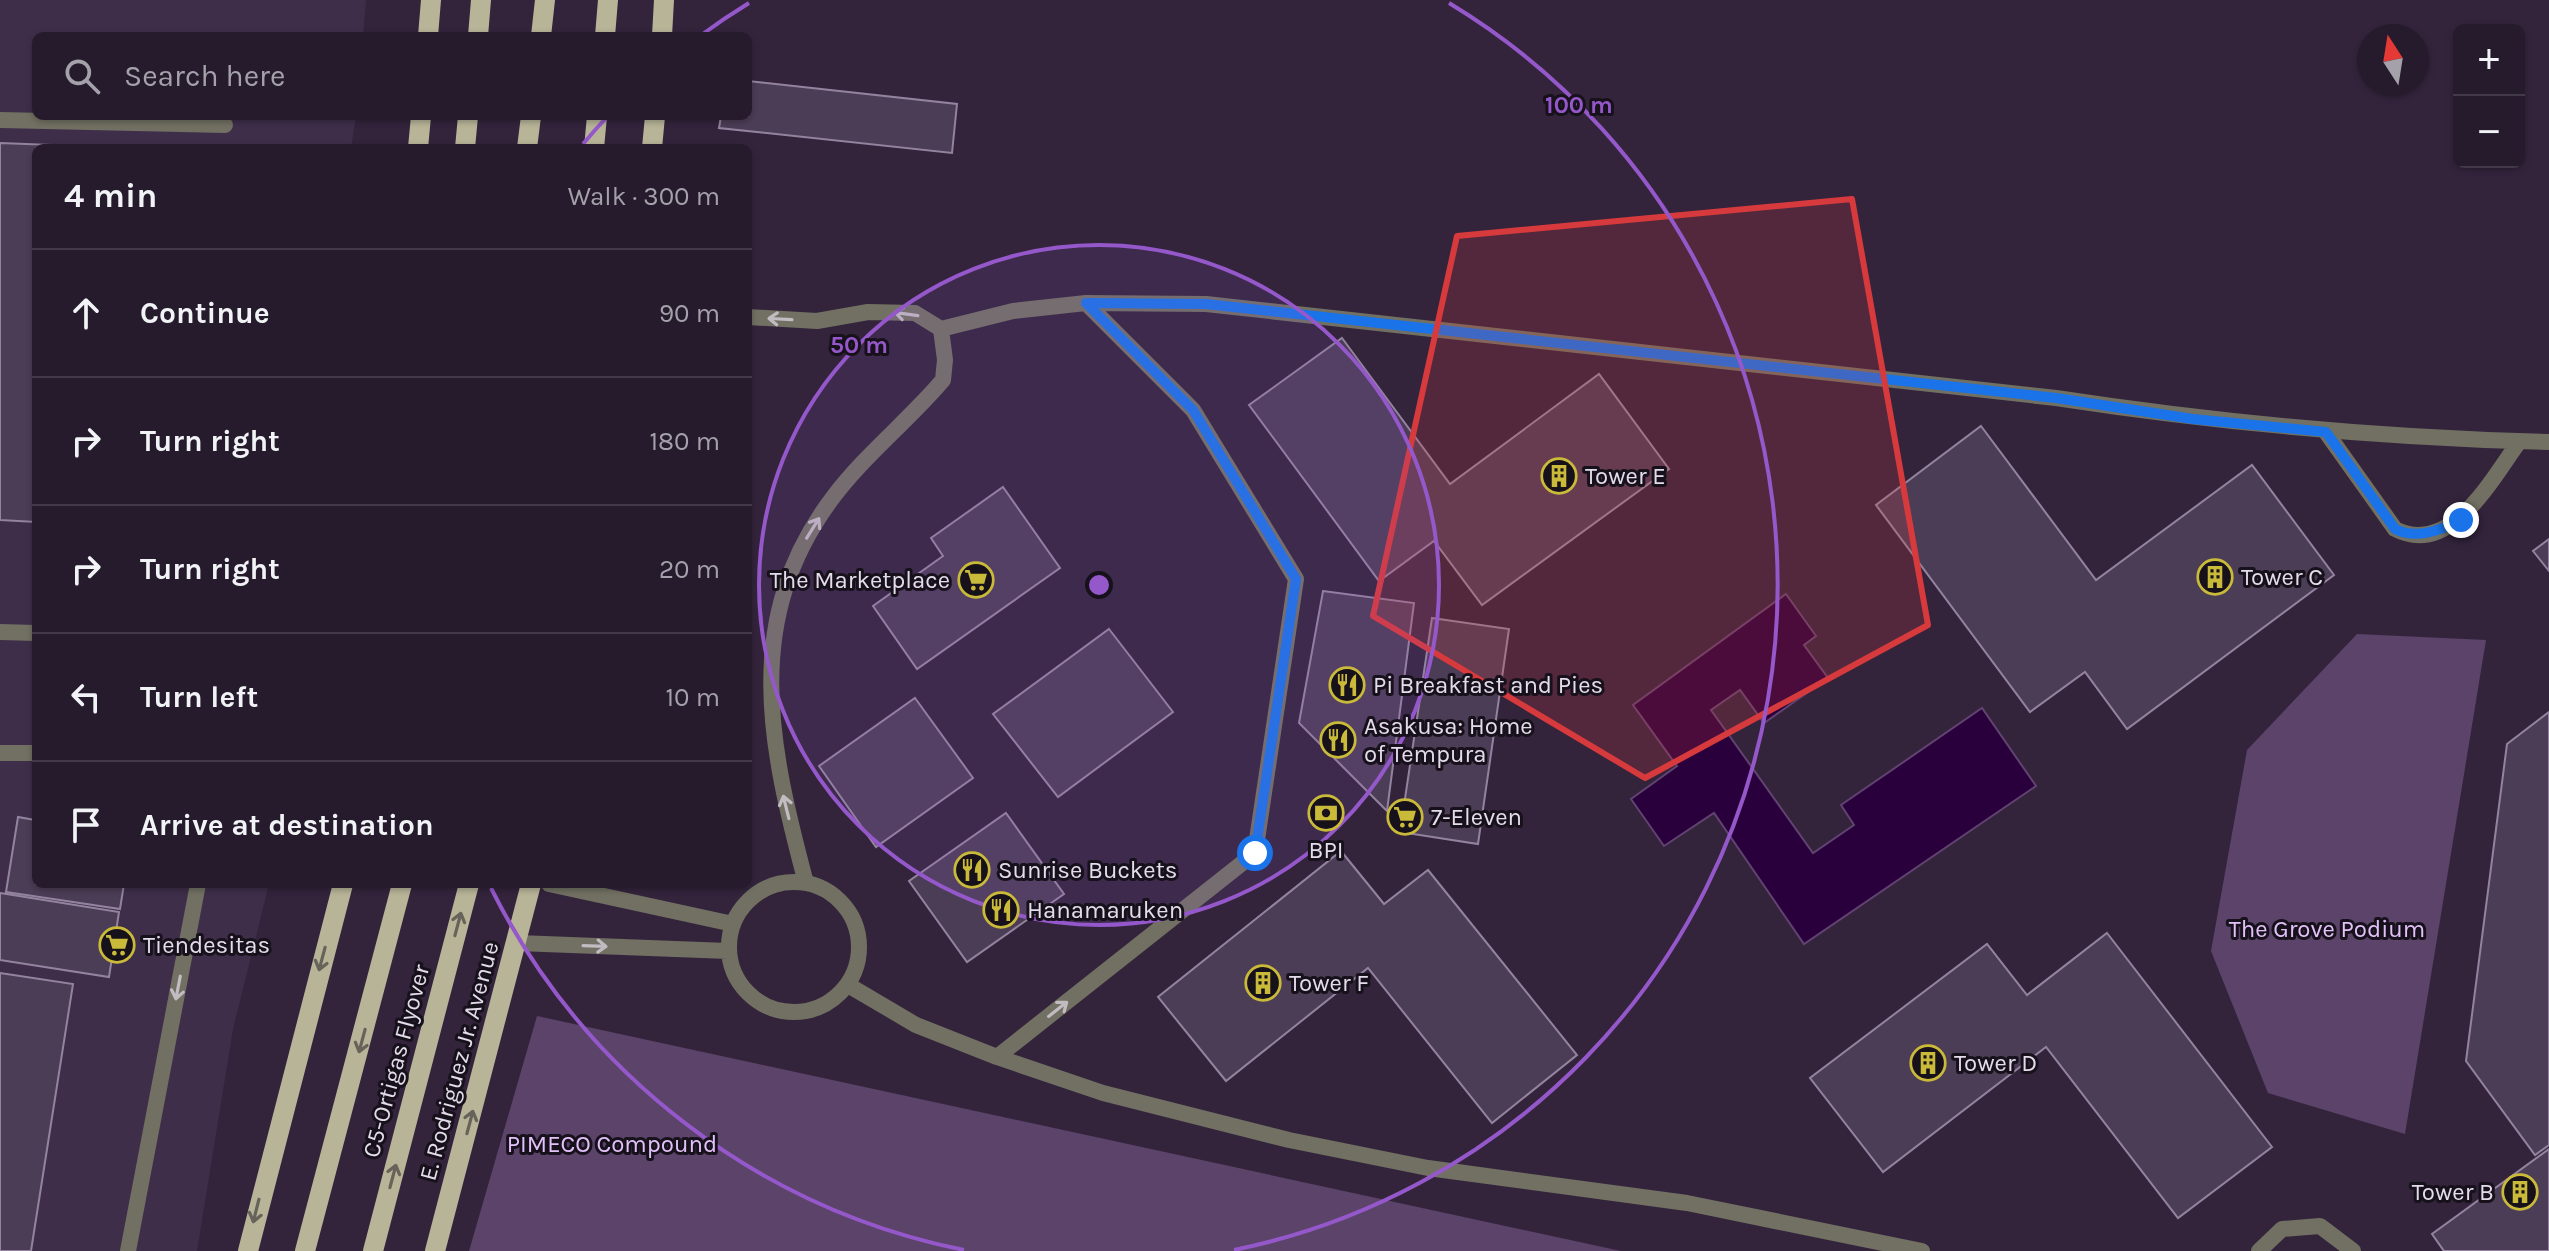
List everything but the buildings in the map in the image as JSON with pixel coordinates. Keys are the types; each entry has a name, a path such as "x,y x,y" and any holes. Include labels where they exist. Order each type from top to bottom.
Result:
{"main road":[{"path":"428,32 431,0"},
{"path":"478,32 481,0"},
{"path":"541,32 545,0"},
{"path":"605,32 608,0"},
{"path":"662,32 664,0"},
{"path":"418,144 421,120"},
{"path":"465,144 468,120"},
{"path":"528,144 530,120"},
{"path":"594,144 597,120"},
{"path":"652,144 655,120"},
{"path":"248,1251 342,888"},
{"name":"C5-Ortigas Flyover","path":"307,1245 401,888"},
{"name":"C5-Ortigas Flyover","path":"373,1251 468,888"},
{"name":"E. Rodriguez Jr. Avenue","path":"435,1251 530,888"}],"street":[{"path":"0,120 225,125"},
{"path":"997,1057 1255,853 1296,579 1193,410 1086,303"},
{"path":"752,317 817,321 868,312 915,313 941,329 1013,311 1086,303 1206,304 2056,398 2193,419 2326,432 2549,442"},
{"path":"806,883 777,768 770,720 774,637 787,586 807,536 834,496 943,380 945,360 941,329"},
{"path":"2326,432 2395,529 2403,533 2438,532 2461,520 2519,442"},
{"path":"0,632 32,633"},
{"path":"0,753 32,753"},
{"path":"787,882 806,883 826,890 844,903 855,922 860,940 859,963 848,985 832,1001 815,1010 793,1013 768,1007 749,995 738,982 728,951 733,924 745,904 762,890 787,882"},
{"path":"128,1251 197,888"},
{"path":"567,888 733,924"},
{"path":"518,943 728,951"},
{"path":"848,985 916,1025 997,1057 1103,1093 1289,1140 1428,1168 1687,1203 1922,1251"},
{"path":"2259,1251 2282,1229 2320,1226 2353,1251"}],"highlighted area":[{"path":"1852,199 1928,625 1645,778 1373,616 1457,236"}],"shaded area":[{"name":"Tiendesitas","path":"0,0 366,0 363,32 32,32 32,120 355,120 352,144 32,144 32,888 268,888 233,1029 197,1251 0,1251"},
{"path":"1786,594 1816,636 1804,645 1828,678 1764,723 1740,690 1711,710 1813,853 1854,825 1841,805 1982,708 2036,786 1804,944 1714,813 1664,846 1631,799 1677,766 1633,705"}],"green space":[{"name":"The Grove Podium","path":"2357,634 2486,640 2405,1134 2268,1093 2211,951 2247,750"},
{"name":"PIMECO Compound","path":"537,1016 1621,1251 469,1251"}],"place":[{"name":"Tower E","path":"1559,476"},
{"name":"Tower C","path":"2215,577"},
{"name":"The Marketplace","path":"976,580"},
{"name":"Pi Breakfast and Pies","path":"1347,685"},
{"name":"Asakusa: Home of Tempura","path":"1338,740"},
{"name":"BPI","path":"1326,813"},
{"name":"7-Eleven","path":"1405,817"},
{"name":"Sunrise Buckets","path":"972,870"},
{"name":"Hanamaruken","path":"1001,910"},
{"name":"Tiendesitas","path":"117,945"},
{"name":"Tower F","path":"1263,983"},
{"name":"Tower D","path":"1928,1063"},
{"name":"Tower B","path":"2520,1192"}],"route":[{"path":"1255,853 1296,579 1193,410 1086,303 1206,304 2056,398 2193,419 2326,432 2395,529 2403,533 2438,532 2461,520"}]}
